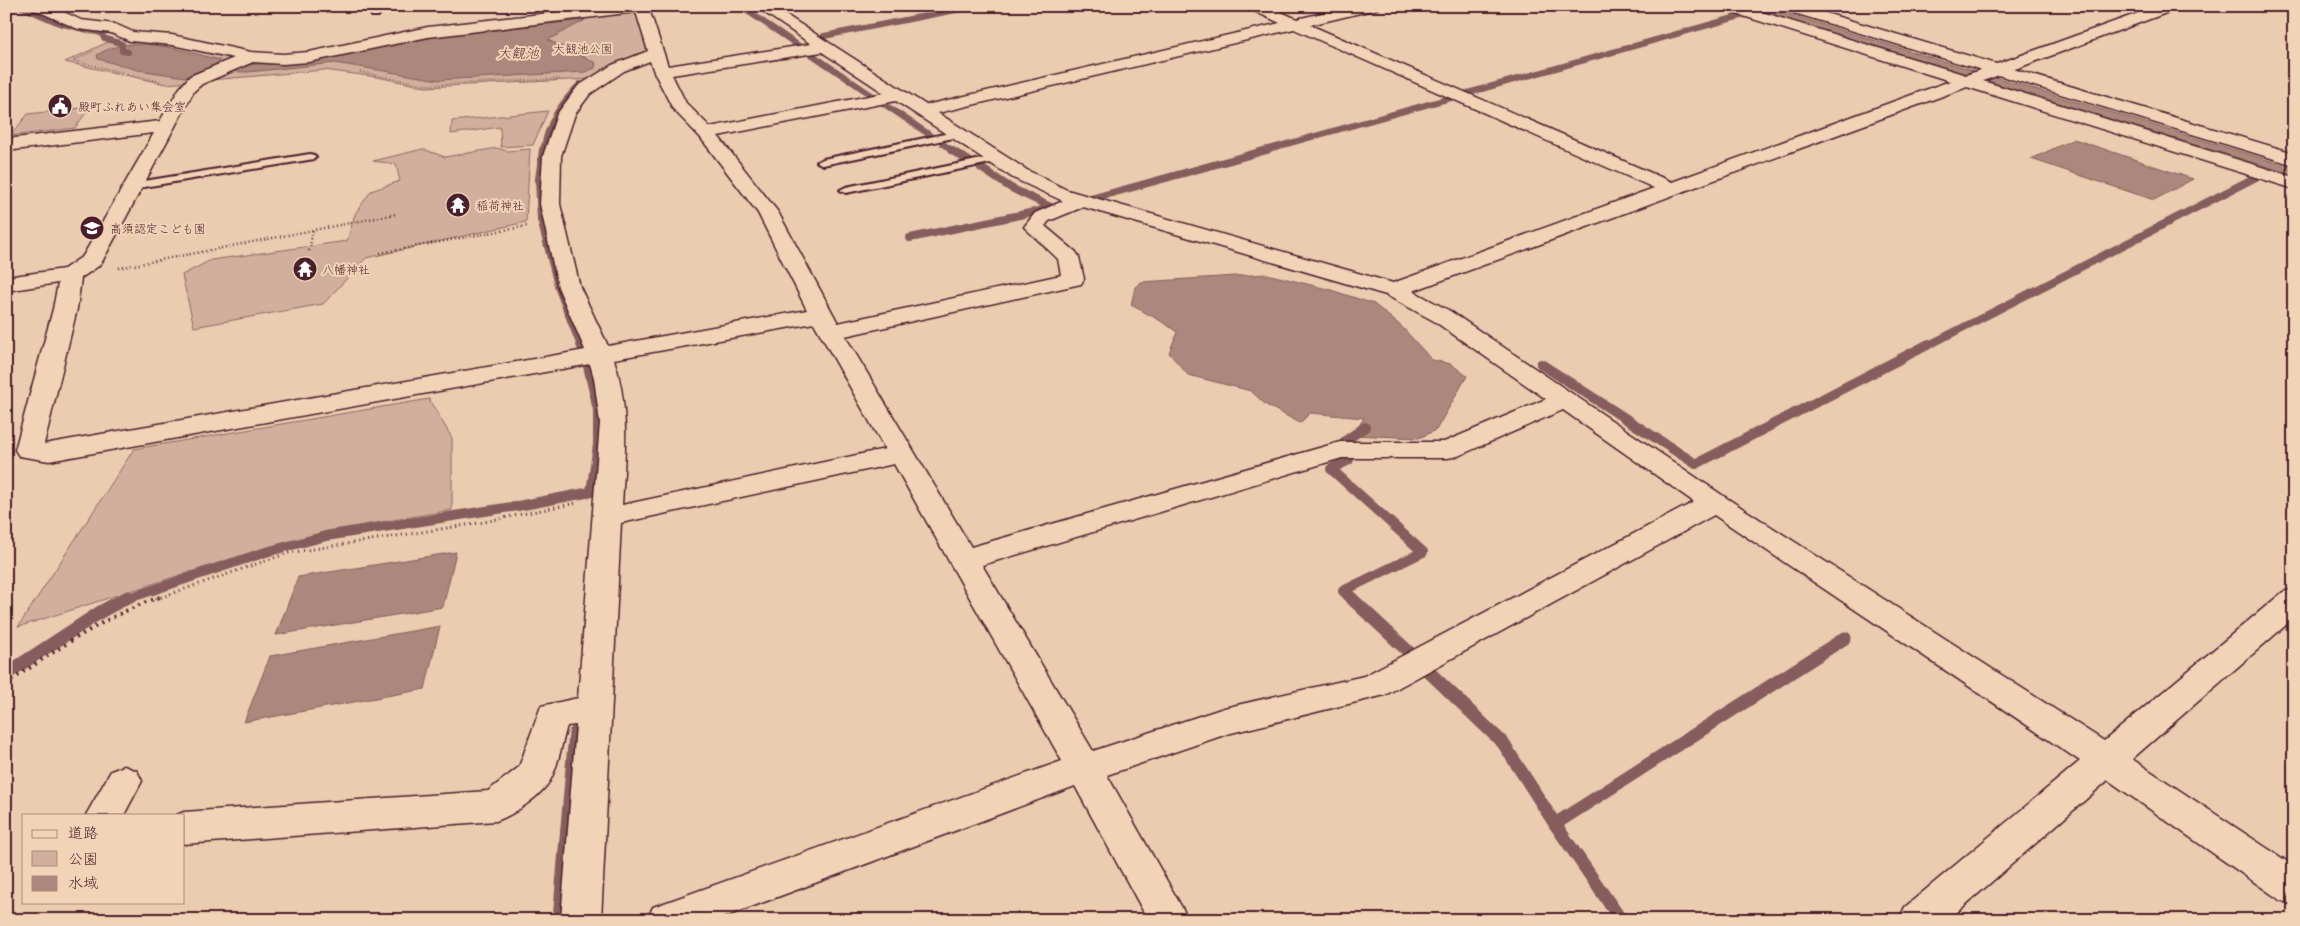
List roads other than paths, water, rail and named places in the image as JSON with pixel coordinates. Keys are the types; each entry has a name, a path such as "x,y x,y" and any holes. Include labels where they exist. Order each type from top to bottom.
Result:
{"street":[{"path":"38,6 78,24 115,29 130,36 179,41 252,57 284,59 309,57 428,32 588,10 641,7 659,63 679,105 706,133 768,212 826,324 1084,768 1169,920"},
{"path":"1254,6 1670,188"},
{"path":"922,111 1372,6"},
{"path":"1726,6 2294,159"},
{"path":"1786,6 1982,76 2294,183"},
{"path":"1394,290 2172,6"},
{"path":"767,7 825,48 996,159 1020,174 1060,194 1394,290 1442,316 1715,503 2107,761 2294,888"},
{"path":"580,920 613,423 607,378 600,356 570,287 550,204 552,156 566,114 584,90 618,68 642,58 659,63 825,48"},
{"path":"6,284 70,276 92,260 165,126 191,84 221,69 252,57"},
{"path":"706,133 898,95"},
{"path":"74,137 86,121"},
{"path":"6,145 165,126"},
{"path":"70,276 65,309 29,450 49,453 373,394 600,356 826,324 1073,279 1068,257 1034,227 1042,217 1080,200"},
{"path":"963,560 1340,450 1448,450 1565,400"},
{"path":"608,507 902,454"},
{"path":"667,920 1084,768 1224,721 1373,686 1715,503"},
{"path":"1919,920 2294,600"},
{"path":"185,828 496,806 534,775 554,715 595,709"},
{"path":"106,814 124,781"}],"lane":[{"path":"823,162 959,134"},
{"path":"132,186 310,157"},
{"path":"846,190 996,159"}],"water":[{"path":"1741,6 1761,6 2294,168 2294,175"},
{"name":"大観池","path":"585,20 548,40 596,63 595,68 585,72 439,80 335,63 248,72 204,71 185,77 138,70 98,59 97,55 111,48 142,44 174,48 220,60 214,66 307,62 439,36"},
{"path":"2074,139 2193,179 2154,200 2031,159"},
{"path":"1267,274 1331,290 1374,304 1402,327 1432,360 1451,364 1467,376 1436,430 1419,438 1353,435 1364,418 1310,413 1300,423 1266,405 1251,391 1188,375 1169,353 1177,332 1131,305 1135,287 1141,282"},
{"path":"456,552 443,607 276,635 298,577"},
{"path":"440,626 425,689 244,722 270,656"}],"waterway":[{"path":"6,8 17,6"},
{"path":"20,6 59,23 101,33 104,38 122,44 122,51 128,52"},
{"path":"740,6 802,48"},
{"path":"824,36 976,6"},
{"path":"1464,94 1744,15"},
{"path":"811,54 873,96"},
{"path":"543,151 548,132 556,115 566,99 580,84"},
{"path":"1262,151 1454,97"},
{"path":"881,102 930,135"},
{"path":"943,144 953,151"},
{"path":"541,220 539,179 543,150"},
{"path":"951,150 969,161"},
{"path":"1094,198 1267,150"},
{"path":"910,238 1053,208 1011,188 981,168"},
{"path":"1927,346 2260,175"},
{"path":"543,227 559,289 581,346"},
{"path":"1541,364 1696,464 1929,344"},
{"path":"126,599 266,552 326,536 518,506 591,492 598,445 598,410 588,366"},
{"path":"1345,441 1365,427"},
{"path":"1349,460 1331,469 1423,552 1343,591 1351,599"},
{"path":"6,674 102,611 128,597"},
{"path":"1350,597 1410,653"},
{"path":"1555,824 1845,638"},
{"path":"1428,671 1503,743 1555,824"},
{"path":"559,920 575,733"},
{"path":"1555,824 1621,920"}],"place":[{"name":"殿町ふれあい集会室","path":"60,106"},
{"name":"稲荷神社","path":"458,205"},
{"name":"高須認定こども園","path":"92,228"},
{"name":"八幡神社","path":"305,269"}],"park label":[{"name":"大観池公園","path":"583,48"}]}
